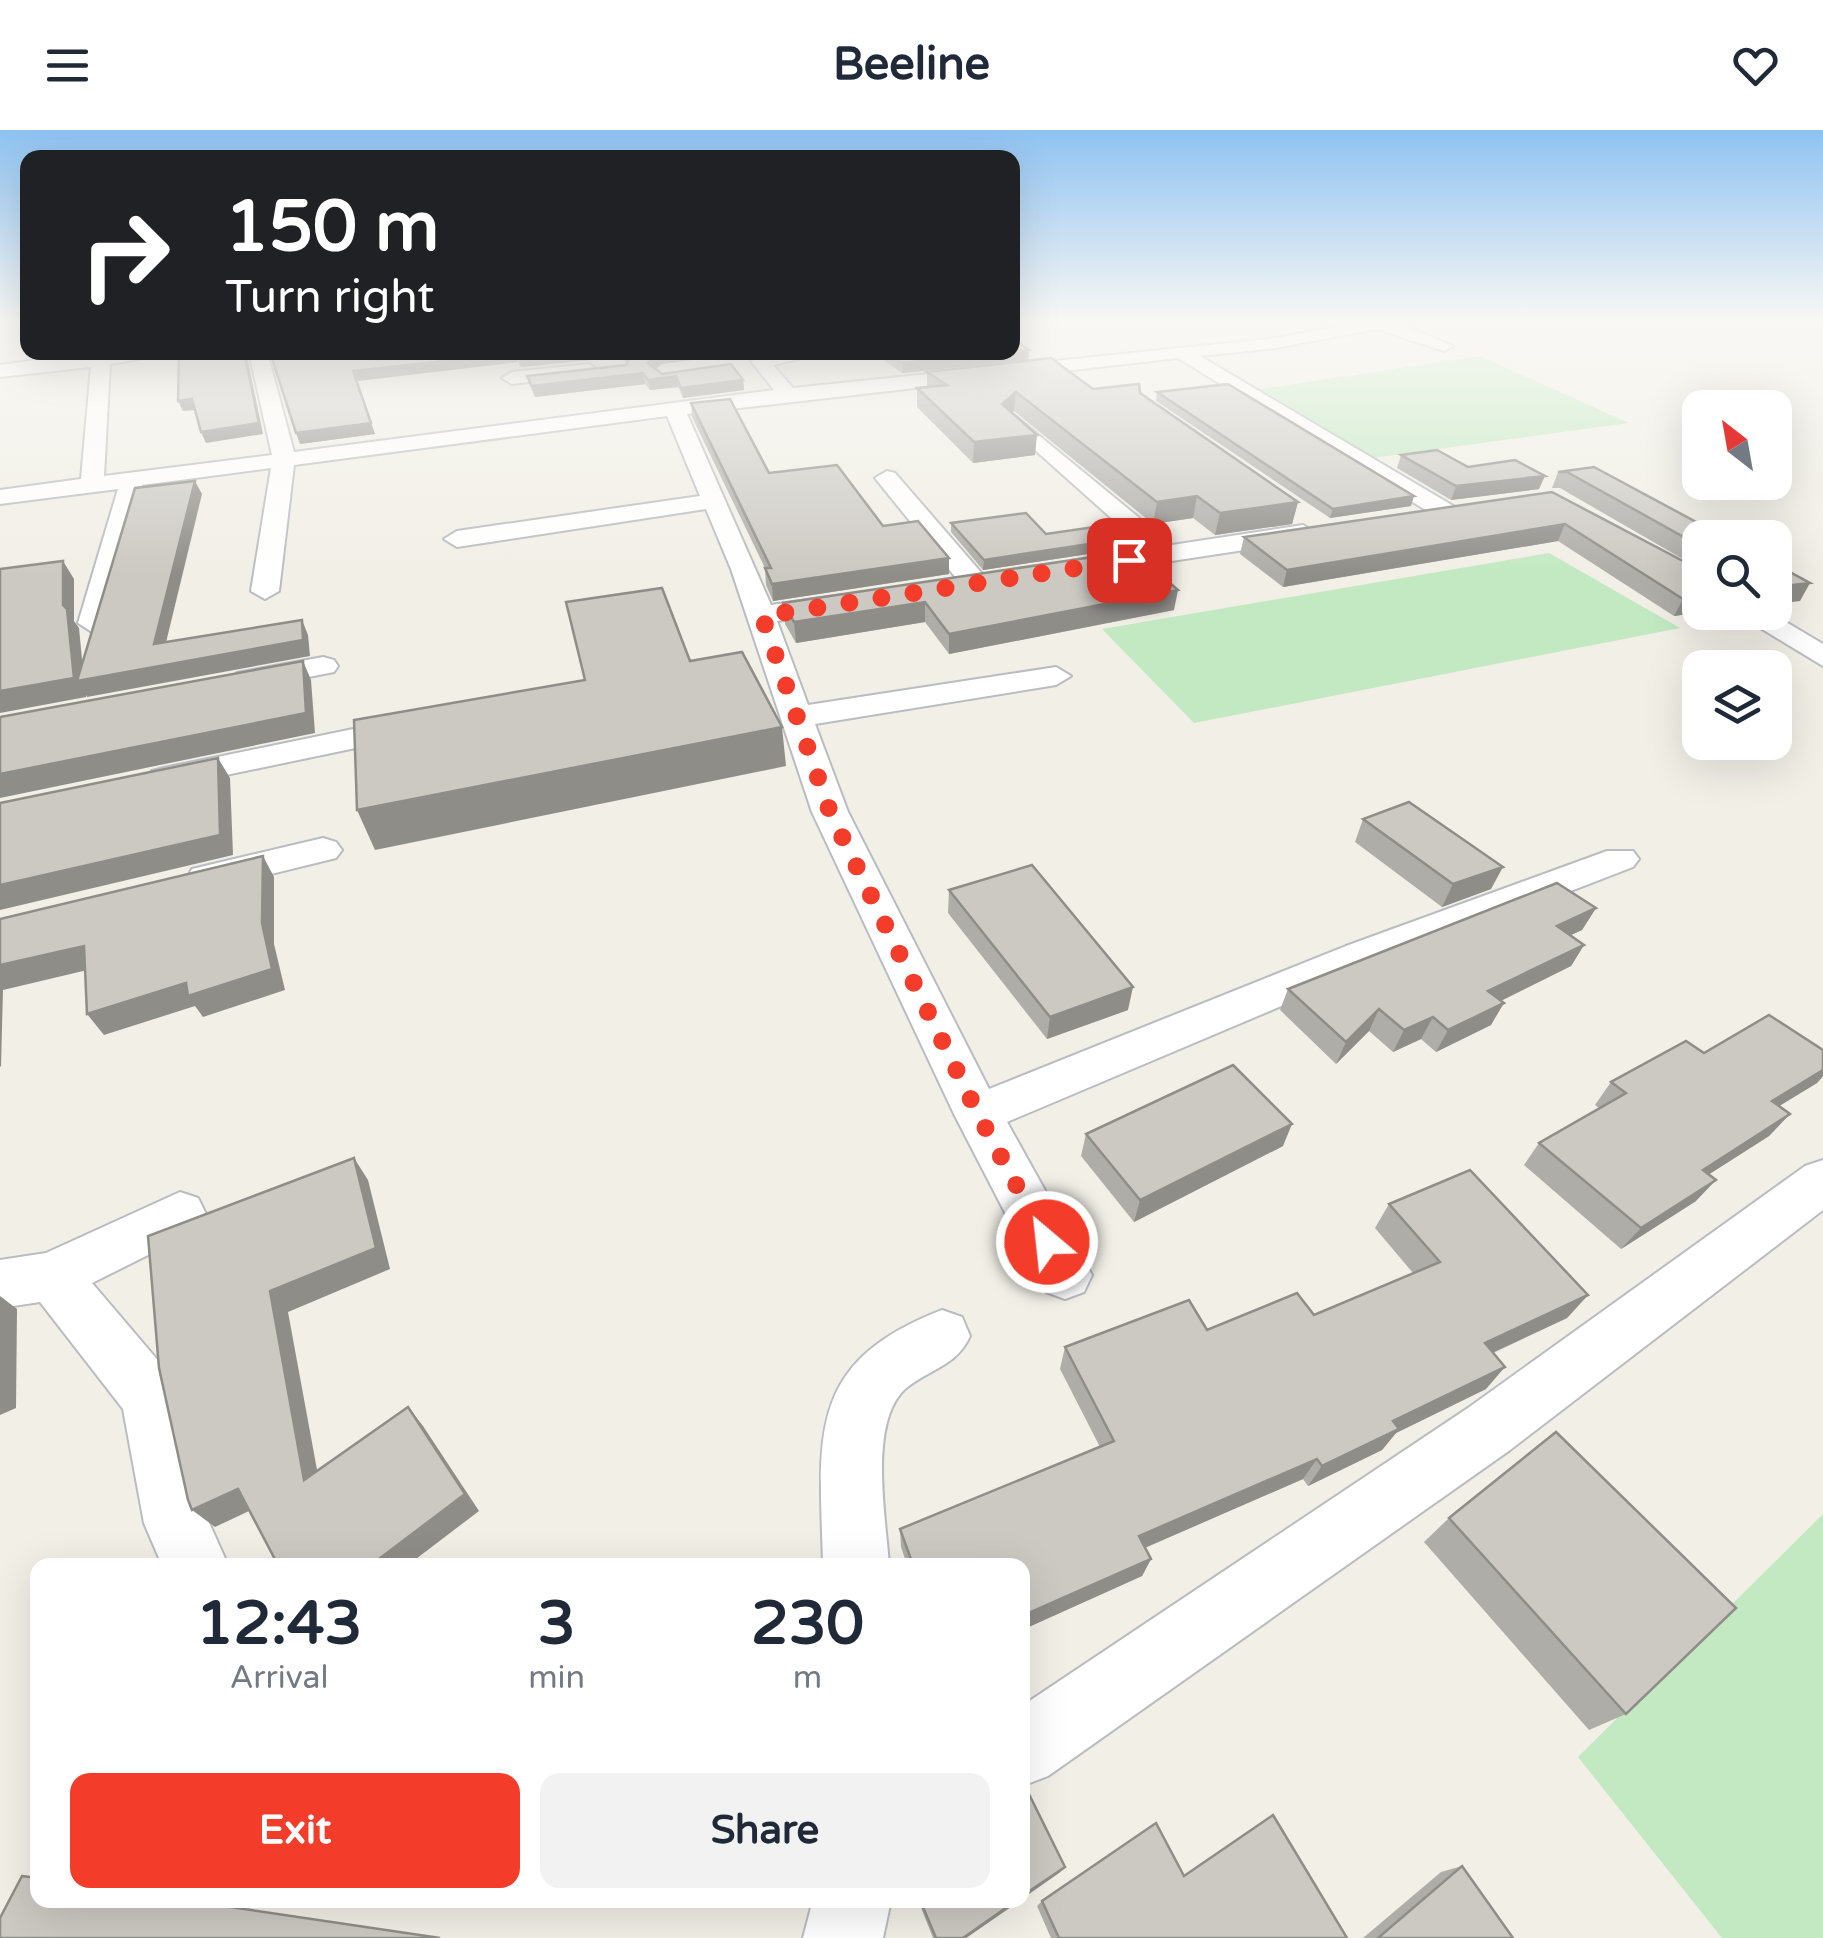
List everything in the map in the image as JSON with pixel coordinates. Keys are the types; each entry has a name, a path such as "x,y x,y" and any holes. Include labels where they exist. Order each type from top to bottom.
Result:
{"street":[{"path":"92,483 97,406"},
{"path":"266,591 284,457 271,406"},
{"path":"0,497 284,457 509,406"},
{"path":"597,406 675,410 702,406"},
{"path":"1270,406 1446,512"},
{"path":"675,410 762,616 830,812 978,1114 1065,1274"},
{"path":"1014,420 1167,554"},
{"path":"92,623 132,478"},
{"path":"888,478 985,582 936,589"},
{"path":"457,539 713,501"},
{"path":"1411,517 1481,506"},
{"path":"1052,571 1324,530 1292,508"},
{"path":"762,616 878,598"},
{"path":"1778,630 1823,657"},
{"path":"227,684 323,666"},
{"path":"796,716 1056,676"},
{"path":"132,784 358,738"},
{"path":"171,887 322,850"},
{"path":"978,1114 1361,956 1620,859"},
{"path":"1030,1745 1490,1430 1823,1181"},
{"path":"180,1214 26,1280 151,1396 176,1523 192,1558"},
{"path":"856,1558 856,1414 863,1395 882,1372 942,1336"},
{"path":"843,1938 850,1908"}],"green space":[{"path":"1289,406 1592,406 1629,423 1373,458"},
{"path":"1549,553 1680,628 1194,723 1102,629"},
{"path":"1823,1514 1823,1938 1722,1938 1578,1757"}],"building":[{"path":"194,406 255,406 259,423 201,432"},
{"path":"287,406 365,406 371,423 296,433"},
{"path":"693,406 734,406 769,473 837,465 883,526 918,521 949,558 772,584 765,568 771,568"},
{"path":"936,406 1005,406 1037,435 974,442"},
{"path":"1034,406 1159,406 1298,502 1220,513 1197,496 1157,502"},
{"path":"1179,406 1265,406 1414,496 1333,509"},
{"path":"1437,450 1468,467 1515,460 1545,476 1456,486 1401,455"},
{"path":"1594,467 1693,520 1682,520 1682,536 1567,472 1558,472"},
{"path":"195,481 154,644 302,620 303,640 77,681 135,488"},
{"path":"1552,492 1682,561 1682,598 1565,524 1287,570 1244,537"},
{"path":"1026,513 1046,534 1094,527 1109,541 984,560 951,523"},
{"path":"1133,551 1178,590 949,634 925,602 794,622 783,603"},
{"path":"63,561 63,605 67,609 74,678 0,691 0,569"},
{"path":"1792,573 1810,583 1792,585"},
{"path":"662,588 690,661 742,652 782,727 357,810 354,720 585,680 566,602"},
{"path":"303,661 306,713 0,774 0,717"},
{"path":"218,758 220,835 0,885 0,803"},
{"path":"1409,802 1503,867 1453,884 1363,819"},
{"path":"263,856 262,923 272,969 188,996 186,983 87,1014 84,946 0,965 0,919"},
{"path":"1032,865 1133,987 1050,1017 949,890"},
{"path":"1557,883 1596,908 1557,926 1584,945 1488,991 1504,1003 1448,1030 1433,1017 1404,1030 1379,1009 1346,1042 1288,989"},
{"path":"1769,1015 1823,1050 1823,1070 1772,1101 1790,1114 1703,1170 1716,1180 1641,1228 1539,1143 1626,1093 1611,1082 1686,1041 1704,1053"},
{"path":"1233,1065 1292,1124 1140,1200 1086,1134"},
{"path":"354,1158 376,1248 270,1291 304,1480 408,1407 465,1494 380,1558 274,1558 238,1489 192,1510 159,1368 148,1236"},
{"path":"1470,1170 1588,1295 1485,1343 1505,1367 1393,1421 1399,1429 1322,1466 1317,1459 1139,1536 1151,1559 1030,1612 1030,1558 910,1558 900,1529 1114,1441 1065,1347 1189,1300 1207,1330 1297,1293 1314,1315 1440,1262 1389,1204"},
{"path":"1556,1432 1736,1608 1626,1714 1449,1518"},
{"path":"1030,1796 1065,1867 1030,1891"},
{"path":"1273,1815 1347,1938 1059,1938 1042,1901 1156,1823 1184,1876"},
{"path":"1462,1866 1513,1938 1378,1938"},
{"path":"22,1876 30,1877 30,1908 237,1908 440,1938 0,1938 0,1918"},
{"path":"923,1908 1006,1908 963,1938 936,1938"}],"route":[{"path":"1047,1242 978,1114 830,812 762,616 1129,560"}]}
